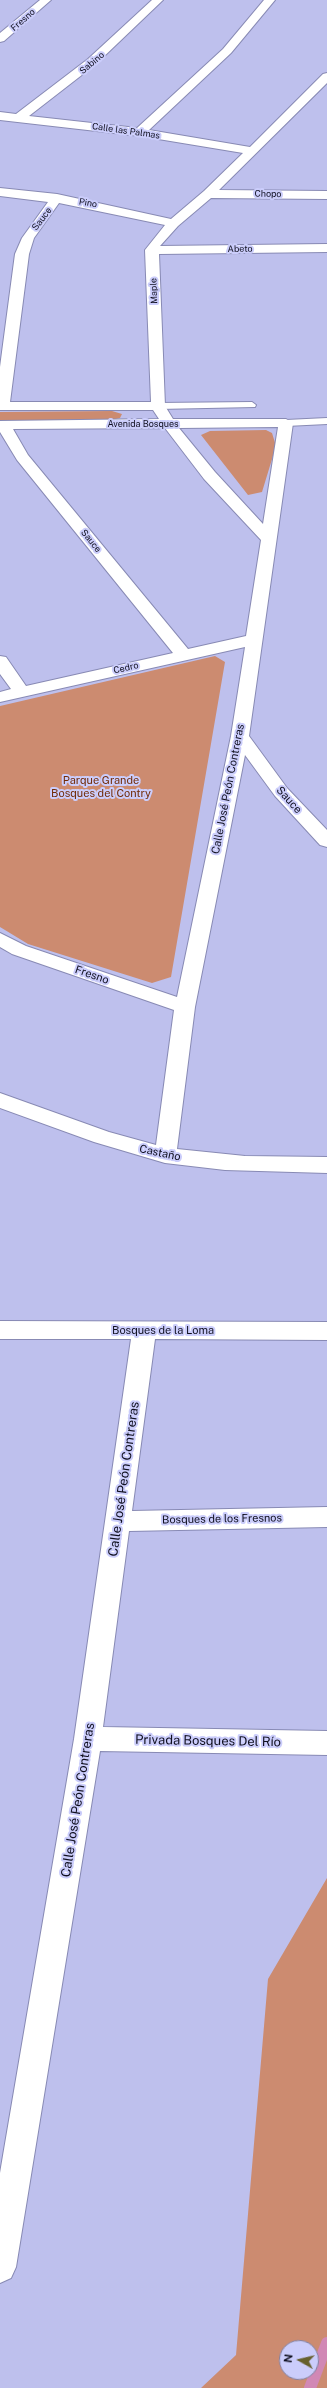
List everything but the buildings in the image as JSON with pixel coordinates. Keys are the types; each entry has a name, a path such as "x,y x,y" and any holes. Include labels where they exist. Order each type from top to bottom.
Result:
{"street":[{"name":"Fresno","path":"0,39 46,0"},
{"name":"Sabino","path":"20,118 63,87 101,56 158,0"},
{"path":"140,132 227,51 270,0"},
{"path":"152,250 154,245 174,223 208,194 295,110 327,76"},
{"name":"Calle las Palmas","path":"0,116 140,132 251,151"},
{"name":"Pino","path":"0,192 58,198 128,211 174,223"},
{"name":"Chopo","path":"208,194 327,195"},
{"name":"Sauce","path":"1,406 24,247 28,238 58,198"},
{"name":"Abeto","path":"152,250 327,248"},
{"name":"Maple","path":"152,250 158,406 168,424 200,464 269,539"},
{"name":"Avenida Bosques","path":"1,406 158,406"},
{"name":"Avenida Bosques","path":"1,425 286,423"},
{"name":"Calle José Peón Contreras","path":"165,1155 185,1007 240,736 286,423"},
{"name":"Sauce","path":"1,425 22,457 184,655"},
{"name":"Cedro","path":"0,697 253,640"},
{"path":"0,661 21,692"},
{"name":"Sauce","path":"240,736 281,792 327,841"},
{"name":"Fresno","path":"0,939 19,950 185,1007"},
{"name":"Castaño","path":"0,1100 139,1149 165,1155 203,1161 327,1165"},
{"name":"Bosques de la Loma","path":"0,1330 327,1331"},
{"name":"Calle José Peón Contreras","path":"0,2267 88,1739 144,1331"},
{"name":"Bosques de los Fresnos","path":"118,1521 327,1517"},
{"name":"Privada Bosques Del Río","path":"88,1739 327,1743"}],"lane":[{"path":"158,406 252,405"},
{"path":"286,423 327,422"}],"green space":[{"path":"112,411 122,414 120,418 112,420 0,420 0,412"},
{"path":"266,430 272,433 276,446 262,492 248,495 201,435 210,431"},
{"name":"Parque Grande Bosques del Contry","path":"215,656 225,662 171,977 152,983 28,944 0,927 0,706"},
{"path":"327,1878 327,2388 201,2388 236,2355 268,1979"}],"waterway":[{"path":"310,2388 327,2343"}]}
